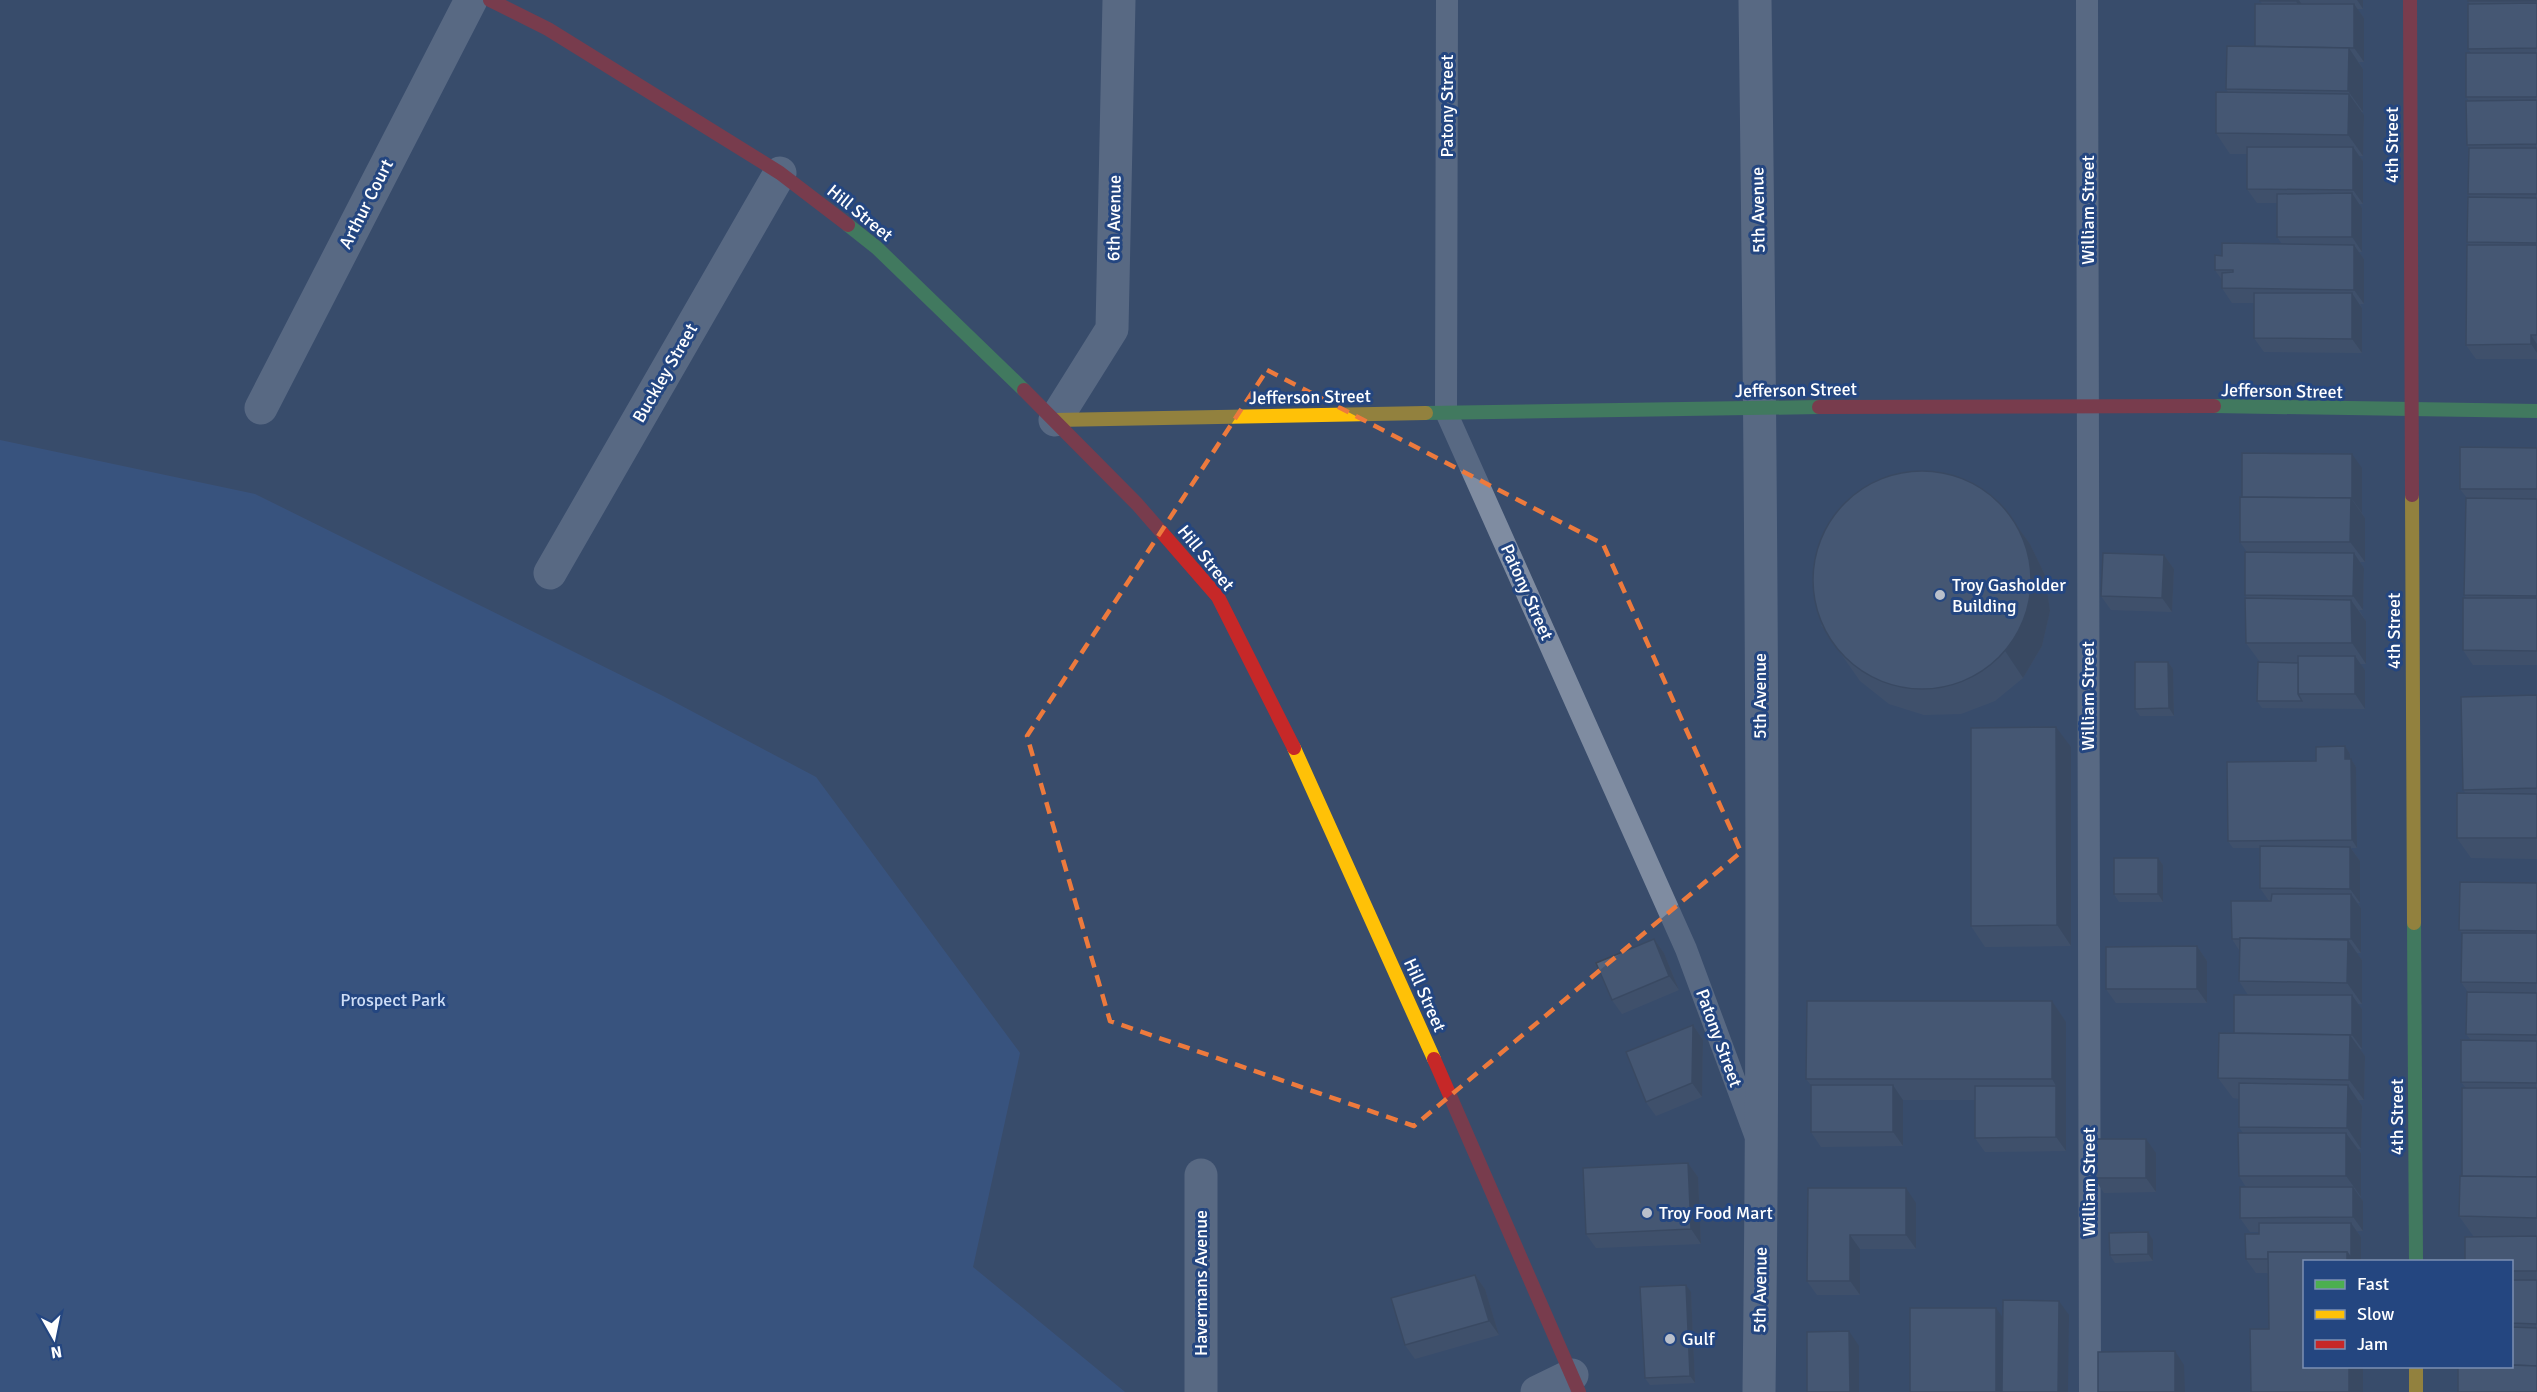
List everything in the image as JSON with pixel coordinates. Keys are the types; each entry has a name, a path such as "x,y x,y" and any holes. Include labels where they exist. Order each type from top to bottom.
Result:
{"street":[{"name":"Arthur Court","path":"261,408 471,0"},
{"name":"Hill Street","path":"490,0 548,29 780,173 877,248 1055,420 1137,504 1218,597 1285,729 1435,1061 1576,1383"},
{"name":"6th Avenue","path":"1055,420 1112,329 1119,0"},
{"name":"5th Avenue","path":"1755,0 1760,409 1762,1155 1759,1392"},
{"name":"4th Street","path":"2410,0 2416,1260"},
{"name":"Buckley Street","path":"550,573 780,173"},
{"name":"Jefferson Street","path":"1055,420 1446,412 2088,405 2411,412 2537,411"},
{"name":"Havermans Avenue","path":"1201,1175 1201,1392"},
{"path":"2416,1368 2416,1392"},
{"path":"1537,1392 1576,1383"}],"lane":[{"name":"Patony Street","path":"1447,0 1446,412 1686,949 1762,1155"},
{"name":"William Street","path":"2087,0 2090,1392"}],"highlighted area":[{"path":"1267,370 1603,544 1741,852 1414,1126 1110,1021 1027,736"}],"green space":[{"name":"Prospect Park","path":"0,440 255,494 663,696 816,777 1020,1053 973,1267 1125,1392 0,1392"}],"building":[{"path":"2295,0 2295,1 2260,1"},
{"path":"2537,0 2537,1 2468,1"},
{"path":"2537,3 2537,48 2468,49 2468,4"},
{"path":"2255,4 2354,4 2354,48 2255,46"},
{"path":"2227,46 2349,48 2348,91 2226,89"},
{"path":"2466,53 2537,53 2537,97 2466,97"},
{"path":"2216,92 2349,94 2348,135 2216,133"},
{"path":"2537,100 2537,144 2467,145 2466,101"},
{"path":"2247,147 2353,147 2353,190 2247,189"},
{"path":"2469,148 2537,148 2537,194 2468,194"},
{"path":"2352,193 2352,237 2277,237 2277,194"},
{"path":"2468,197 2537,198 2537,243 2467,242"},
{"path":"2222,243 2354,245 2354,290 2222,288 2222,273 2233,272 2233,270 2215,270 2215,255 2222,256"},
{"path":"2467,245 2537,245 2537,335 2531,335 2531,344 2466,345"},
{"path":"2254,293 2352,293 2352,339 2254,338"},
{"path":"2460,447 2537,448 2537,489 2460,489"},
{"path":"2242,453 2352,454 2352,499 2242,497"},
{"name":"Troy Gasholder Building","path":"1922,471 1954,476 1964,480 1999,503 2022,538 2026,548 2031,580 2026,612 2022,622 1999,657 1964,680 1954,684 1922,689 1890,684 1880,680 1845,657 1822,622 1818,612 1813,580 1818,548 1822,538 1845,503 1880,480 1890,476"},
{"path":"2240,497 2351,498 2350,542 2240,542"},
{"path":"2466,498 2537,499 2537,596 2464,595"},
{"path":"2245,552 2354,553 2353,596 2245,595"},
{"path":"2103,553 2164,555 2162,598 2101,596"},
{"path":"2245,598 2351,600 2352,643 2246,643"},
{"path":"2463,598 2537,598 2537,651 2463,650"},
{"path":"2298,656 2355,656 2355,694 2298,694"},
{"path":"2135,662 2168,662 2169,708 2135,709"},
{"path":"2258,662 2298,663 2298,694 2302,701 2257,701"},
{"path":"2537,695 2537,788 2463,790 2461,697"},
{"path":"2056,727 2057,925 1971,926 1971,728"},
{"path":"2345,746 2345,759 2351,759 2352,840 2228,841 2227,762 2316,761 2316,747"},
{"path":"2457,793 2537,794 2537,838 2457,838"},
{"path":"2260,846 2350,847 2350,889 2260,888"},
{"path":"2114,858 2158,858 2158,894 2114,894"},
{"path":"2460,882 2537,883 2537,931 2459,930"},
{"path":"2272,894 2351,894 2351,939 2232,939 2231,901 2271,901"},
{"path":"2462,933 2537,933 2537,983 2461,982"},
{"path":"2240,938 2348,940 2347,983 2239,981"},
{"path":"1654,939 1669,976 1612,1000 1596,963"},
{"path":"2197,946 2197,989 2106,989 2106,947"},
{"path":"2467,992 2537,993 2537,1035 2466,1034"},
{"path":"2234,995 2352,995 2352,1035 2234,1033"},
{"path":"1807,1001 2052,1001 2052,1079 1806,1079"},
{"path":"1693,1025 1692,1083 1646,1102 1626,1052"},
{"path":"2219,1033 2350,1035 2349,1080 2218,1078"},
{"path":"2461,1040 2537,1041 2537,1083 2461,1082"},
{"path":"2239,1083 2348,1085 2347,1128 2239,1127"},
{"path":"1811,1085 1893,1085 1893,1132 1811,1132"},
{"path":"1975,1086 2056,1086 2056,1137 1975,1138"},
{"path":"2462,1088 2537,1088 2537,1177 2462,1176"},
{"path":"2238,1133 2346,1133 2346,1176 2239,1176"},
{"path":"2094,1139 2146,1139 2146,1178 2094,1178"},
{"name":"Troy Food Mart","path":"1688,1163 1691,1229 1586,1234 1583,1168"},
{"path":"2460,1176 2537,1177 2537,1218 2459,1216"},
{"path":"2240,1187 2353,1187 2353,1217 2240,1218"},
{"path":"1808,1188 1906,1188 1906,1235 1850,1235 1850,1281 1807,1281"},
{"path":"2259,1223 2351,1223 2351,1258 2347,1252 2268,1252 2268,1259 2246,1259 2245,1234 2259,1234"},
{"path":"2148,1232 2148,1254 2110,1255 2109,1233"},
{"path":"2537,1236 2537,1271 2513,1271 2513,1260 2465,1260 2465,1237"},
{"path":"2268,1252 2347,1252 2347,1260 2303,1260 2303,1368 2349,1368 2349,1392 2251,1392 2250,1329 2269,1329"},
{"path":"1475,1275 1489,1321 1405,1345 1391,1298"},
{"path":"2513,1280 2537,1280 2537,1324 2513,1323"},
{"name":"Gulf","path":"1686,1285 1690,1376 1645,1378 1640,1287"},
{"path":"2003,1300 2059,1301 2058,1392 2002,1392"},
{"path":"1910,1308 1996,1308 1996,1392 1910,1392"},
{"path":"2513,1327 2537,1328 2537,1366 2513,1365"},
{"path":"1849,1331 1850,1392 1807,1392 1807,1332"},
{"path":"2175,1351 2175,1392 2098,1392 2098,1352"},
{"path":"2537,1366 2537,1392 2458,1392 2458,1368"}],"traffic: fast":[{"path":"848,225 877,248 1024,390"},
{"path":"2214,406 2537,411"},
{"path":"1426,413 1819,407"},
{"path":"2414,923 2416,1260"}],"traffic: slow":[{"path":"1055,420 1426,413"},
{"path":"2412,495 2414,923"},
{"path":"1294,748 1434,1059"},
{"path":"2416,1368 2416,1392"}],"traffic: jam":[{"path":"490,0 548,29 780,173 848,225"},
{"path":"2410,0 2412,495"},
{"path":"1024,390 1137,504 1218,597 1294,748"},
{"path":"1819,407 2214,406"},
{"path":"1434,1059 1579,1392"}],"place":[{"name":"Troy Gasholder Building","path":"1940,595"},
{"name":"Troy Food Mart","path":"1647,1213"},
{"name":"Gulf","path":"1670,1339"}]}
